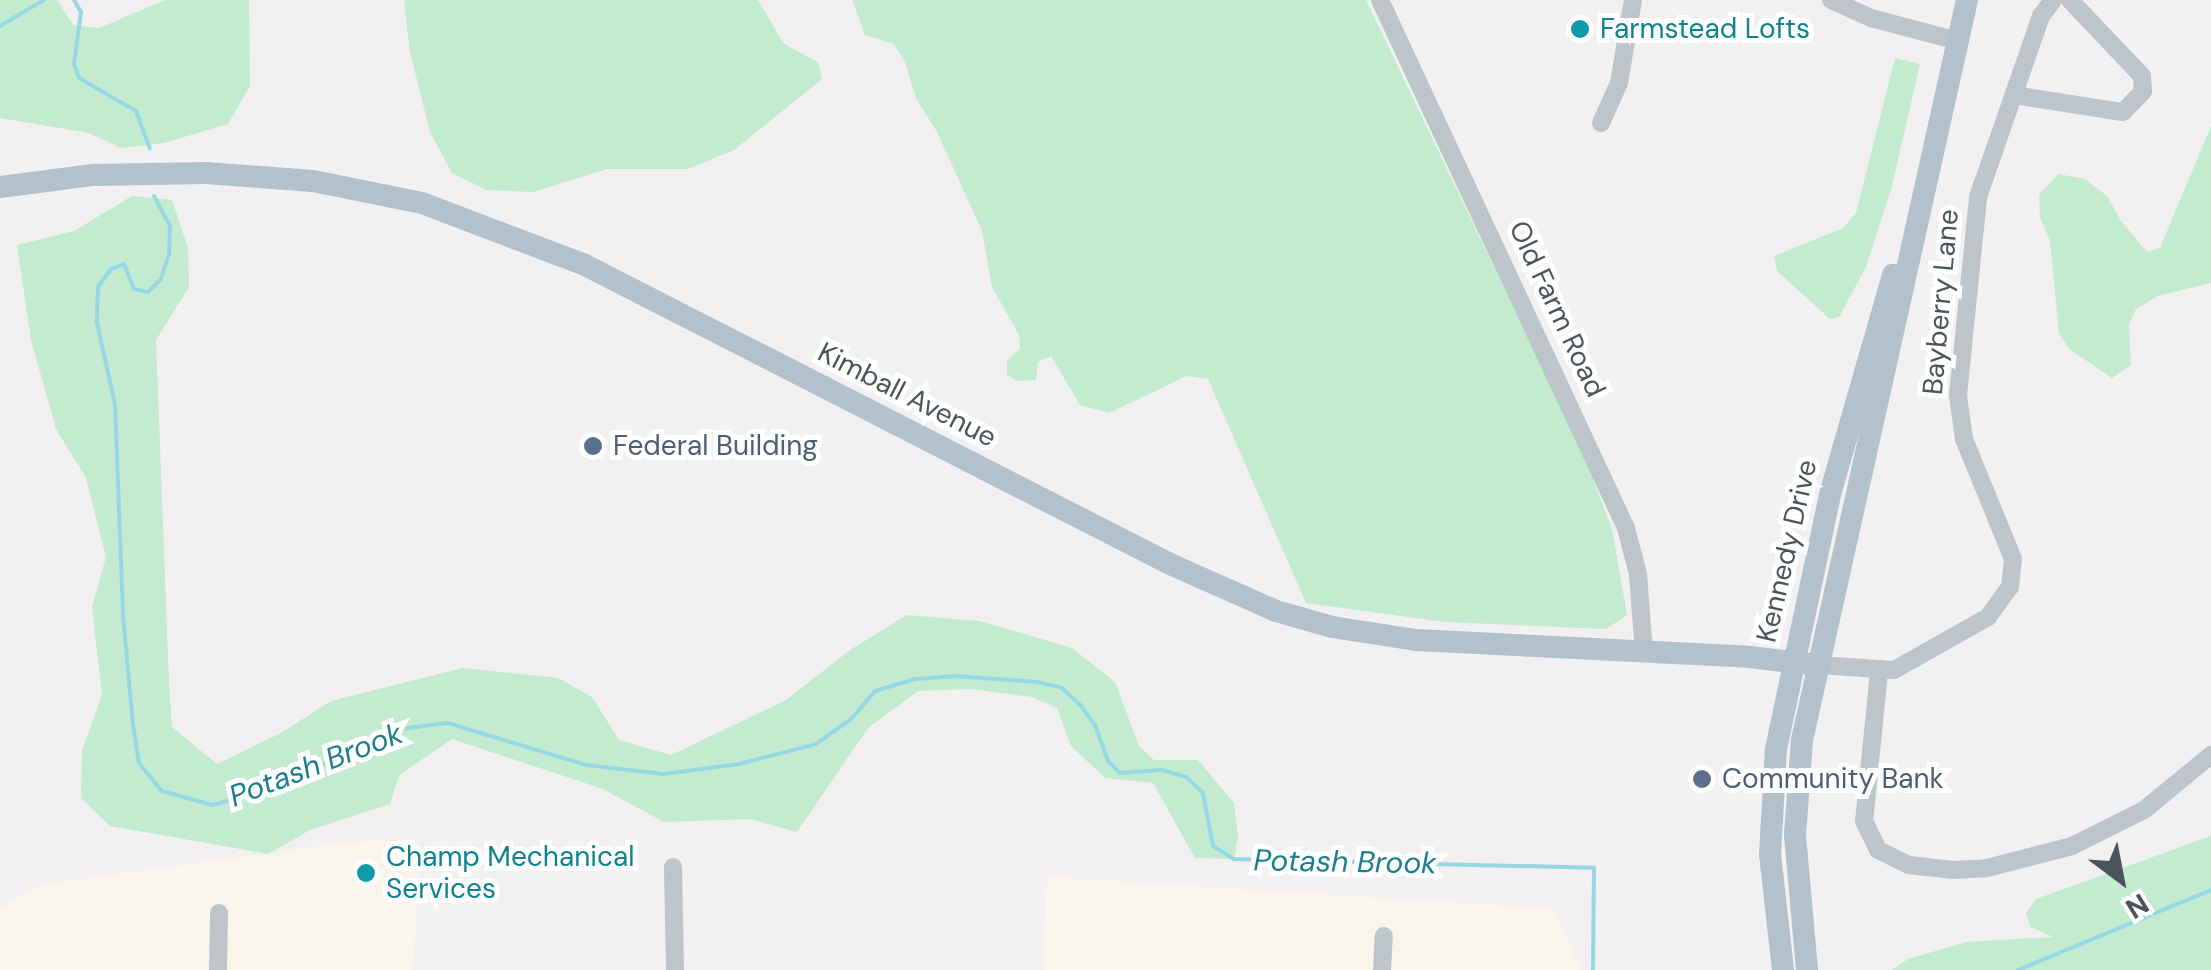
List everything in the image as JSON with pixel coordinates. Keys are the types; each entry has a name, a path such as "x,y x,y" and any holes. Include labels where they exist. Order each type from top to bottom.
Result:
{"main road":[{"name":"Kennedy Drive","path":"1806,970 1798,904 1796,784 1818,665 1967,0"},
{"name":"Kennedy Drive","path":"1784,970 1770,855 1776,749 1792,661 1861,378 1930,158"},
{"name":"Kimball Avenue","path":"0,187 93,175 206,172 314,181 422,203 504,230 585,264 1170,564 1276,611 1386,637 1818,665"}],"street":[{"name":"Old Farm Road","path":"1380,0 1626,528 1638,574 1644,652"},
{"path":"1601,123 1619,83 1632,0"},
{"path":"1831,0 1871,18 1958,41"},
{"name":"Bayberry Lane","path":"1818,665 1880,672 1918,659 1988,617 2010,587 2013,558 1964,438 1958,395 1970,304 1975,210 2043,10 2053,0"},
{"path":"2014,94 2123,112 2143,91 2139,73 2070,0"},
{"path":"1880,672 1864,822 1878,850 1909,865 1953,870 1987,868 2072,846 2144,810 2211,756"},
{"path":"673,867 676,970"},
{"path":"218,970 219,913"},
{"path":"1382,970 1384,936"}],"shaded area":[{"path":"420,840 413,970 0,970 0,909 40,885 349,842"},
{"path":"1047,877 1554,909 1580,970 1044,970"}],"green space":[{"path":"0,0 57,0 73,25 99,28 165,0 249,0 250,86 228,124 164,143 121,148 89,133 0,118"},
{"path":"404,0 758,0 784,44 818,62 822,79 734,150 688,169 607,169 533,192 487,190 452,173 430,132 410,52"},
{"path":"852,0 1366,0 1585,457 1612,529 1627,615 1606,629 1445,622 1306,603 1208,379 1187,376 1109,413 1080,405 1051,356 1038,362 1036,380 1018,381 1007,375 1007,361 1020,349 1019,335 992,287 982,231 937,132 916,98 905,62 894,44 865,35"},
{"path":"1895,58 1920,64 1892,186 1866,267 1839,317 1830,319 1777,271 1774,256 1843,228 1856,213"},
{"path":"2211,126 2211,283 2158,296 2136,309 2129,324 2131,365 2112,378 2069,349 2059,333 2050,241 2040,217 2039,195 2058,174 2085,179 2107,196 2121,221 2147,252 2160,248"},
{"path":"132,196 172,200 188,248 189,287 156,340 169,682 172,727 217,764 279,734 331,701 463,668 558,678 592,697 619,740 671,755 786,700 850,650 907,615 980,621 1072,648 1115,682 1139,746 1154,760 1198,760 1234,803 1238,837 1234,859 1195,858 1153,783 1105,778 1071,746 1057,708 1032,697 970,689 918,691 868,728 797,832 750,819 664,822 603,789 452,739 399,775 390,804 310,830 268,854 110,826 81,798 82,751 102,695 92,607 106,557 86,478 56,429 31,340 17,245 74,231"},
{"path":"2211,836 2211,970 1892,970 1908,959 1966,942 2053,937 2030,927 2026,913 2036,899"}],"waterway":[{"name":"Potash Brook","path":"0,26 44,0"},
{"name":"Potash Brook","path":"74,0 81,12 74,64 79,78 136,111 150,149"},
{"name":"Potash Brook","path":"154,196 170,226 169,254 161,279 148,292 134,289 124,264 111,269 98,287 97,323 115,405 123,615 133,725 139,763 162,791 212,805 267,791 400,729 448,723 586,765 663,774 739,764 816,744 851,719 875,691 915,679 954,676 1037,682 1062,688 1081,706 1095,725 1108,761 1120,773 1162,770 1186,777 1203,793 1213,846 1234,859 1594,868 1593,970"},
{"name":"Potash Brook","path":"2018,970 2211,890"}],"place":[{"name":"Farmstead Lofts","path":"1580,29"},
{"name":"Federal Building","path":"593,446"},
{"name":"Community Bank","path":"1702,779"},
{"name":"Champ Mechanical Services","path":"366,873"}]}
